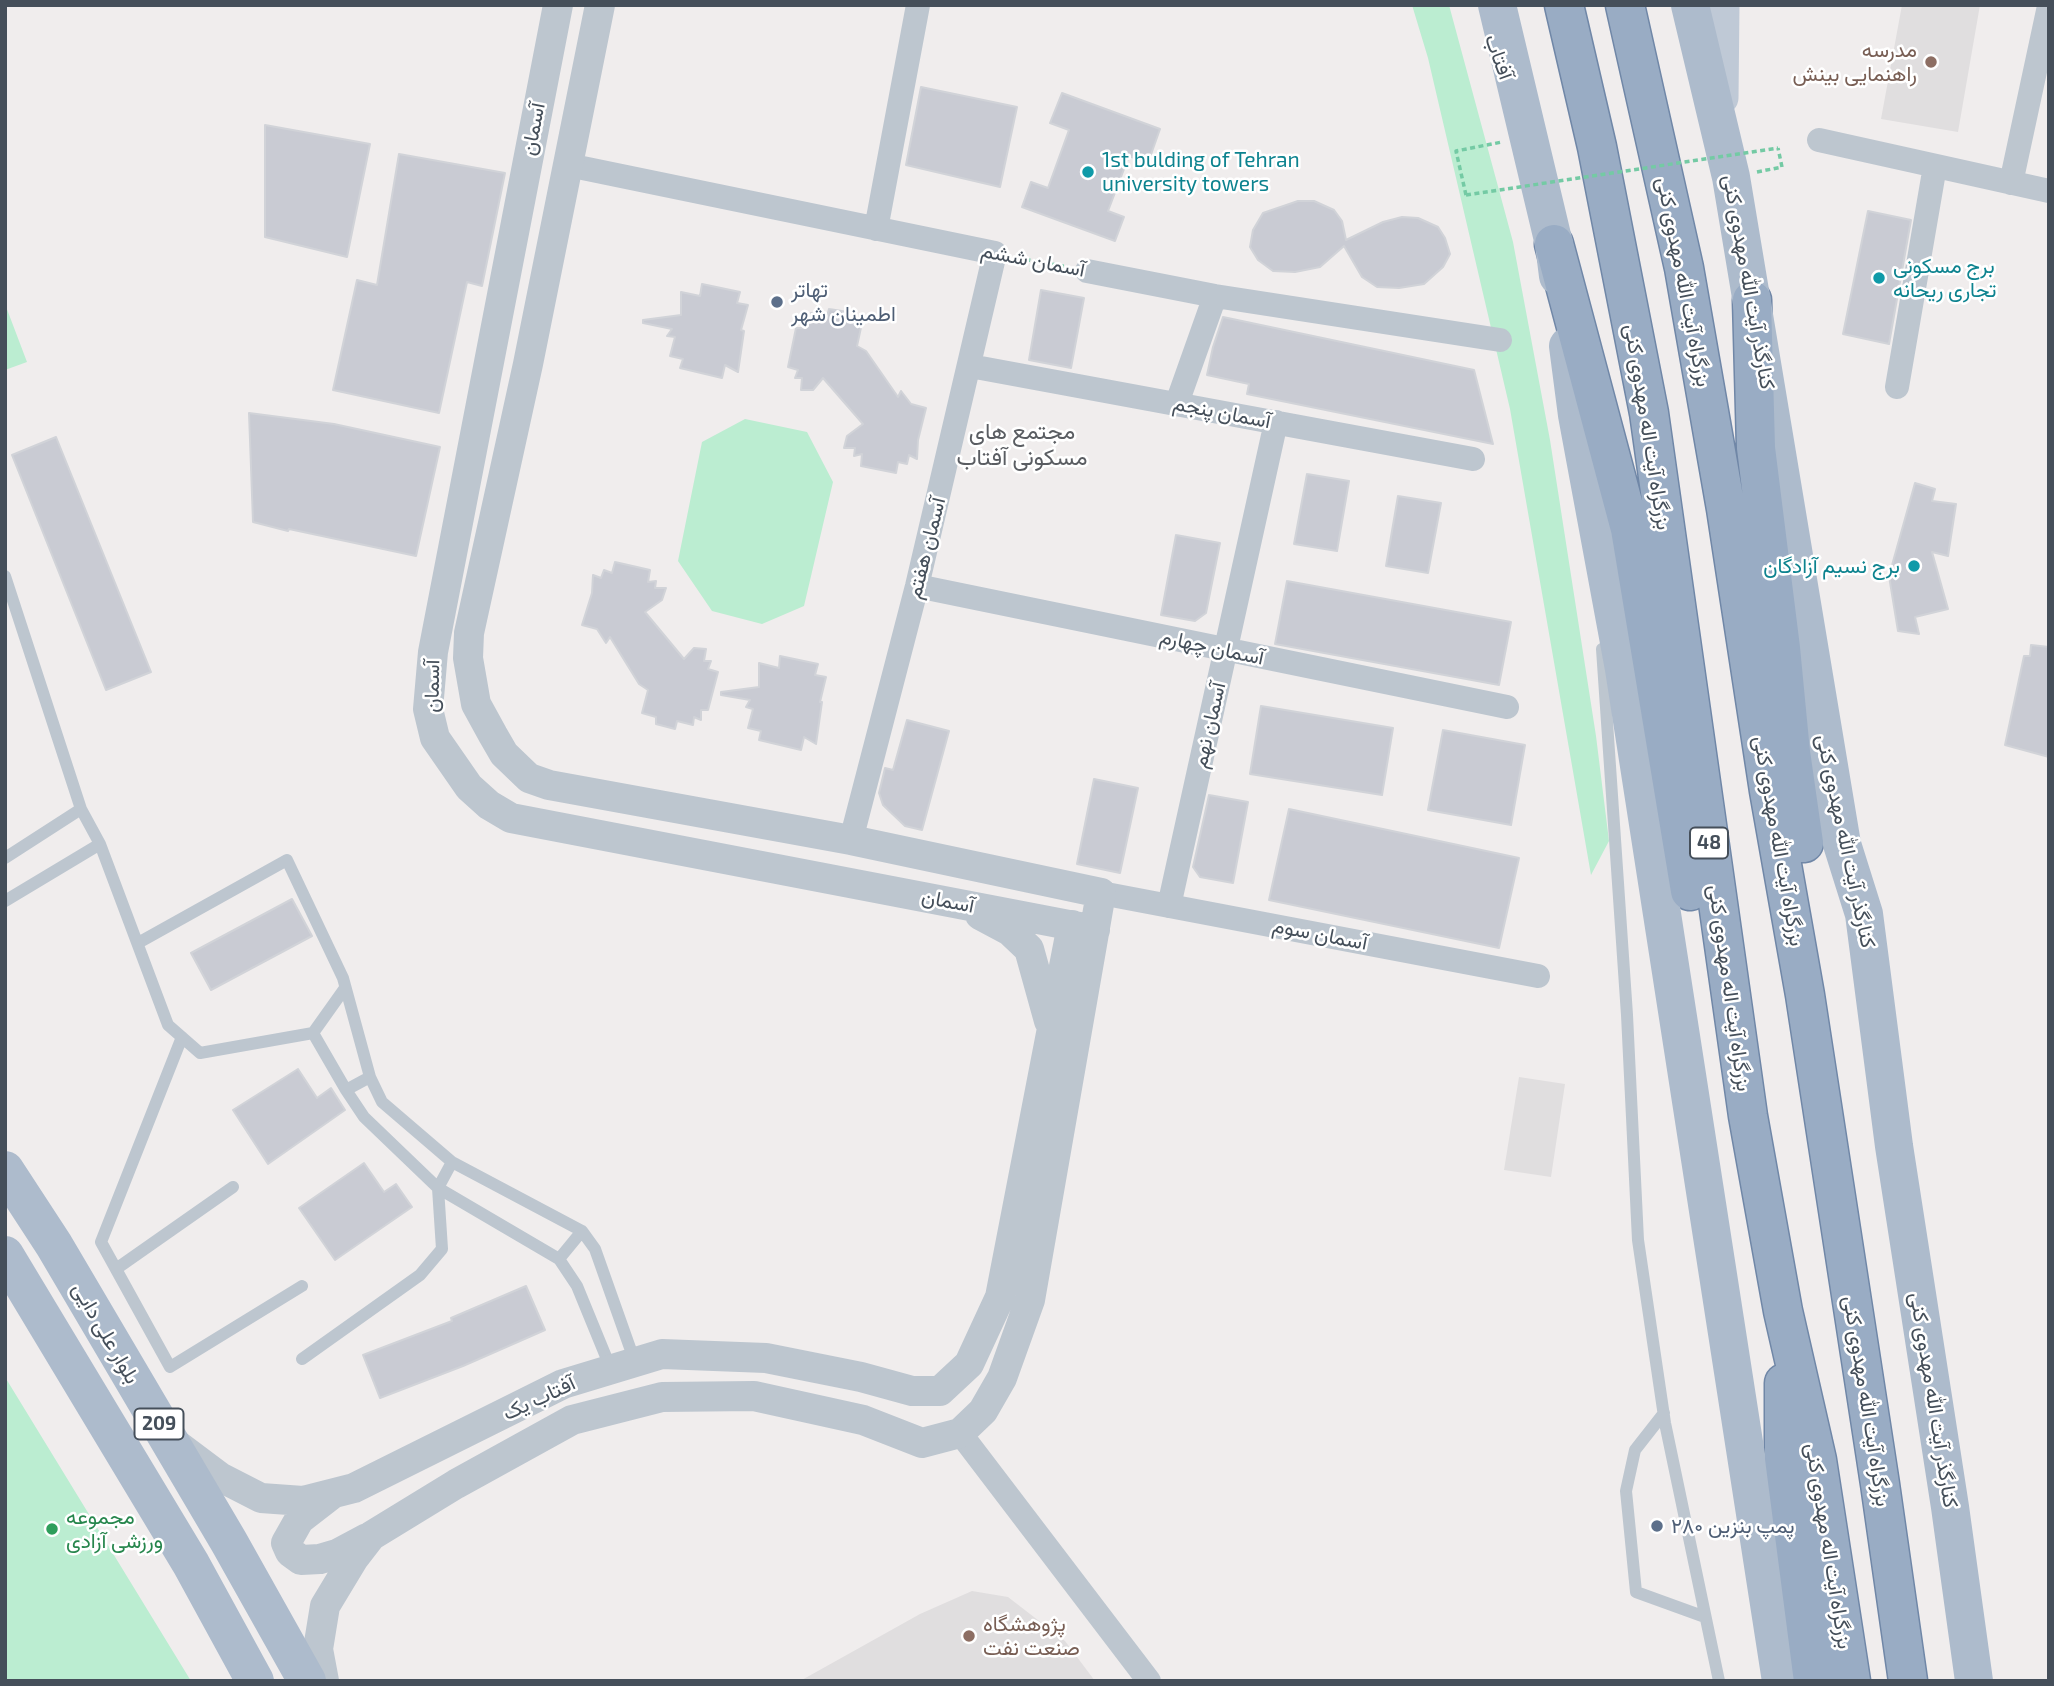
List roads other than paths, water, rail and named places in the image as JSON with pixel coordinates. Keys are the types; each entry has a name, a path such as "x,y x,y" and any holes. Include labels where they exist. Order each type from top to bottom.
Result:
{"highway":[{"name":"بزرگراه آیت اله مهدوی کنی","path":"1564,5 1597,147 1649,413 1748,1116 1783,1311 1817,1460 1851,1681"},
{"name":"بزرگراه آیت الله مهدوی کنی","path":"1625,5 1686,281 1726,509 1769,791 1805,995 1908,1681"},
{"path":"1554,244 1630,530 1692,905 1727,1065 1748,1116"},
{"path":"1752,300 1756,448 1791,752 1809,878 1805,995"},
{"path":"1783,1311 1784,1458 1813,1681"},
{"path":"1880,1483 1934,1681"}],"main road":[{"path":"1497,5 1554,244 1604,597 1626,682 1781,1681"},
{"name":"کنارگذر آیت الله مهدوی کنی","path":"1690,5 1731,177 1842,844 1864,915 1894,1146 1974,1681"},
{"path":"1723,5 1722,96 1731,177"},
{"name":"بلوار علی دایی","path":"5,1170 54,1245 307,1681"},
{"name":"209","path":"5,1255 191,1564 255,1681"}],"street":[{"name":"آسمان","path":"558,5 433,652 428,709 435,738 468,787 511,818 1083,928"},
{"name":"آسمان","path":"600,5 469,634 468,657 476,704 504,754 529,778 549,785 851,840 1101,893"},
{"path":"876,229 918,5"},
{"name":"آفتاب","path":"1482,5 1506,80 1524,122"},
{"path":"2011,183 2047,7"},
{"path":"1819,140 2049,191"},
{"name":"آسمان ششم","path":"568,165 995,253"},
{"path":"1897,387 1936,166"},
{"name":"آسمان هفتم","path":"851,840 917,586 995,253"},
{"name":"آسمان ششم","path":"1087,271 1215,296 1500,340"},
{"path":"1177,403 1215,296"},
{"name":"آسمان پنجم","path":"970,366 1473,459"},
{"name":"آسمان نهم","path":"1169,906 1276,422"},
{"name":"آسمان چهارم","path":"917,586 1507,708"},
{"path":"1101,893 1083,928 1052,1030 1000,1297 970,1364 940,1391 960,1433 1149,1681"},
{"name":"آسمان سوم","path":"1101,893 1538,976"},
{"path":"958,903 1010,930 1029,949 1052,1030"},
{"path":"960,1433 984,1411 1002,1378 1030,1300 1083,928"},
{"name":"آفتاب یک","path":"167,1437 220,1477 261,1498 303,1501 355,1488 563,1384 662,1354 766,1358 861,1377 912,1391 940,1391"},
{"name":"آفتاب یک","path":"324,1681 318,1649 325,1606 354,1558 371,1536 456,1484 572,1420 662,1397 754,1396 863,1420 922,1443 960,1433"},
{"path":"333,1493 299,1520 286,1543 290,1552 300,1560 320,1559 337,1555 371,1536"}],"lane":[{"path":"5,576 81,809 100,844 169,1025 200,1054 313,1033 345,988"},
{"path":"1601,629 1627,1015 1638,1240 1664,1413 1719,1681"},
{"path":"5,858 81,809"},
{"path":"5,901 100,844"},
{"path":"138,943 287,860 343,978 370,1077 382,1102 452,1162 582,1231 594,1249 623,1366"},
{"path":"313,1033 345,1090 364,1117 438,1188 559,1259 623,1366"},
{"path":"181,1037 101,1242 170,1367 302,1286"},
{"path":"345,1090 370,1077"},
{"path":"302,1359 420,1275 442,1249 438,1188 452,1162"},
{"path":"116,1269 233,1186"},
{"path":"559,1259 582,1231"},
{"path":"1664,1413 1635,1450 1626,1491 1636,1592 1705,1617"}],"place":[{"name":"مدرسه راهنمایی بینش","path":"1931,62"},
{"name":"1st bulding of Tehran university towers","path":"1088,172"},
{"name":"برج مسکونی تجاری ریحانه","path":"1879,278"},
{"name":"تهاتر اطمینان شهر","path":"777,302"},
{"name":"برج نسیم آزادگان","path":"1914,566"},
{"name":"پمپ بنزین ۲۸۰","path":"1657,1526"},
{"name":"مجموعه ورزشی آزادی","path":"52,1529"},
{"name":"پژوهشگاه صنعت نفت","path":"969,1636"}],"district":[{"name":"مجتمع های مسکونی آفتاب","path":"1022,444"}]}
